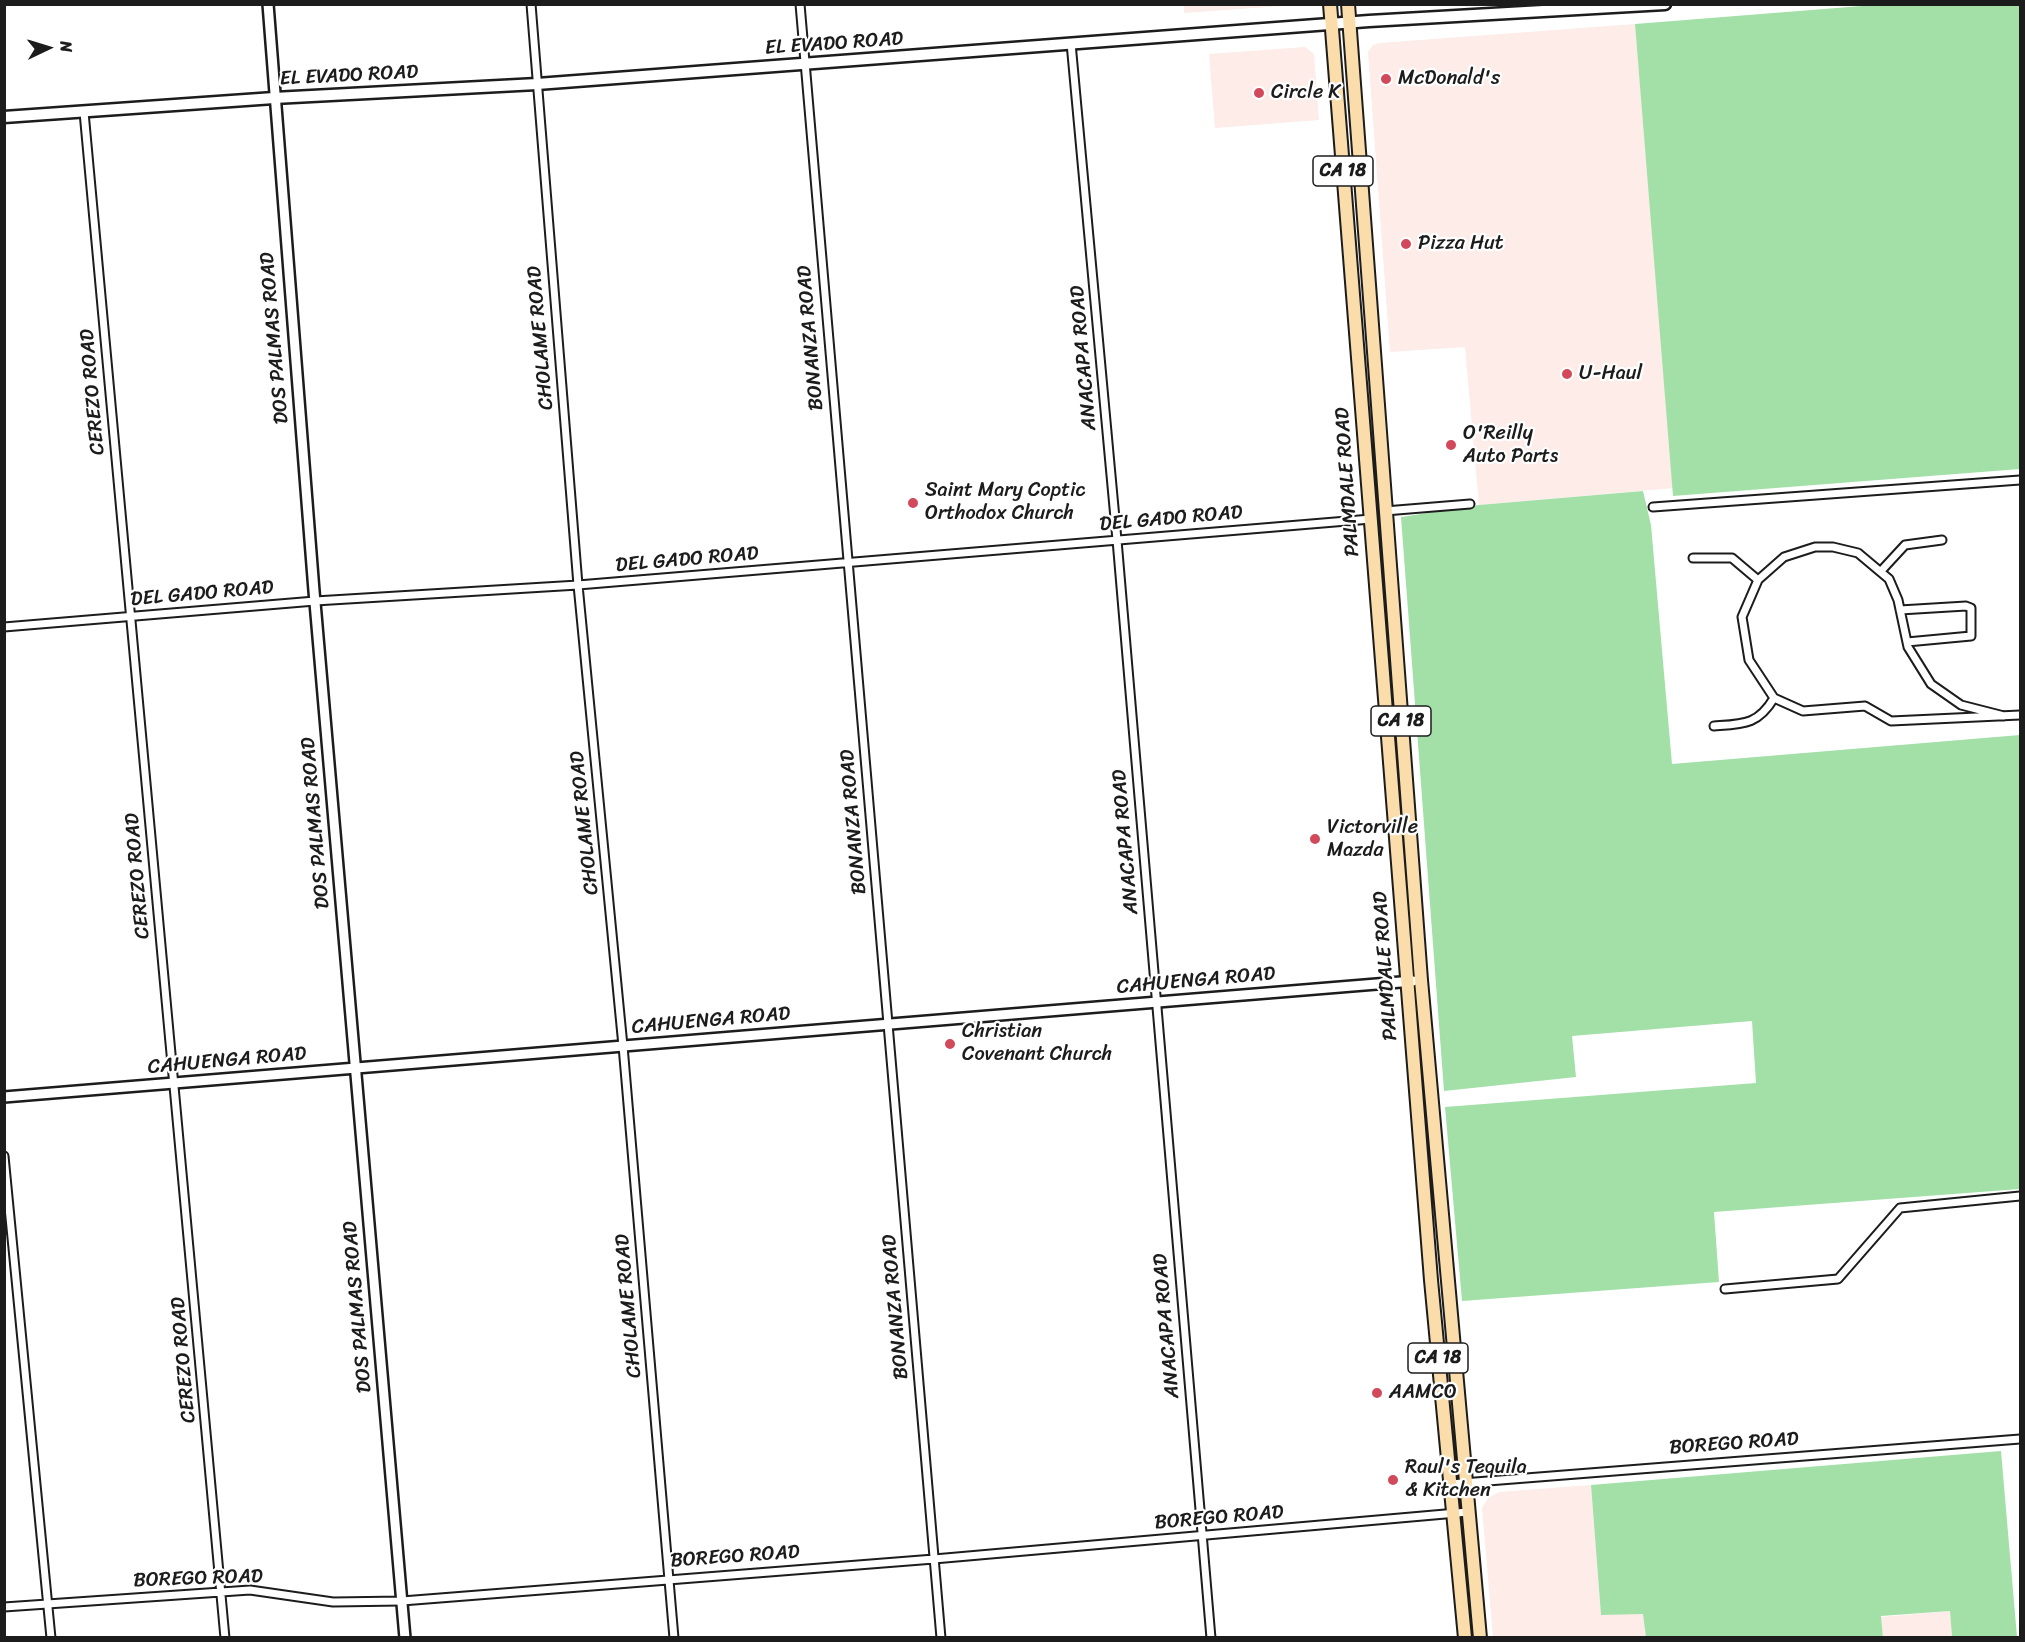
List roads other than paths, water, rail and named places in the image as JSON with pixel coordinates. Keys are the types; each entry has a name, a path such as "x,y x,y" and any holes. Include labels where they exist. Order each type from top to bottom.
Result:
{"highway":[{"name":"PALMDALE ROAD","path":"1330,4 1406,982 1465,1638"},
{"name":"PALMDALE ROAD","path":"1348,4 1421,980 1480,1638"}],"main road":[{"name":"EL EVADO ROAD","path":"4,117 274,98 537,84 1349,22 1665,4"}],"street":[{"name":"DOS PALMAS ROAD","path":"268,4 315,601 405,1638"},
{"name":"CHOLAME ROAD","path":"531,4 578,585 624,1046 674,1638"},
{"name":"BONANZA ROAD","path":"800,4 941,1638"},
{"name":"ANACAPA ROAD","path":"1071,43 1117,540 1211,1638"},
{"name":"CEREZO ROAD","path":"84,112 225,1638"},
{"path":"1653,507 2020,480"},
{"path":"1385,511 1470,504"},
{"name":"DEL GADO ROAD","path":"4,627 315,601 578,585 1371,519"},
{"path":"1881,571 1905,545 1942,540"},
{"path":"2004,716 1961,705 1931,684 1907,642 1900,610 1889,579 1858,553 1833,547 1815,547 1784,557 1758,580 1742,617 1749,660 1774,698 1803,711 1865,706 1891,721 2004,716 2020,715"},
{"path":"1693,558 1732,558 1758,580"},
{"path":"1900,610 1966,606 1971,608 1971,636 1907,642"},
{"path":"1714,726 1754,721 1765,713 1774,698"},
{"name":"CAHUENGA ROAD","path":"4,1097 1421,980"},
{"path":"4,1156 51,1638"},
{"path":"1725,1289 1838,1280 1900,1208 2020,1196"},
{"name":"BOREGO ROAD","path":"1450,1484 2020,1439"},
{"name":"BOREGO ROAD","path":"4,1607 250,1590 333,1602 402,1601 934,1559 1468,1512"}],"place":[{"name":"McDonald's","path":"1386,79"},
{"name":"Circle K","path":"1259,93"},
{"name":"Pizza Hut","path":"1406,244"},
{"name":"U-Haul","path":"1567,374"},
{"name":"O'Reilly Auto Parts","path":"1451,445"},
{"name":"Saint Mary Coptic Orthodox Church","path":"913,503"},
{"name":"Victorville Mazda","path":"1315,839"},
{"name":"Christian Covenant Church","path":"950,1044"},
{"name":"AAMCO","path":"1377,1393"},
{"name":"Raul's Tequila & Kitchen","path":"1393,1480"}]}
